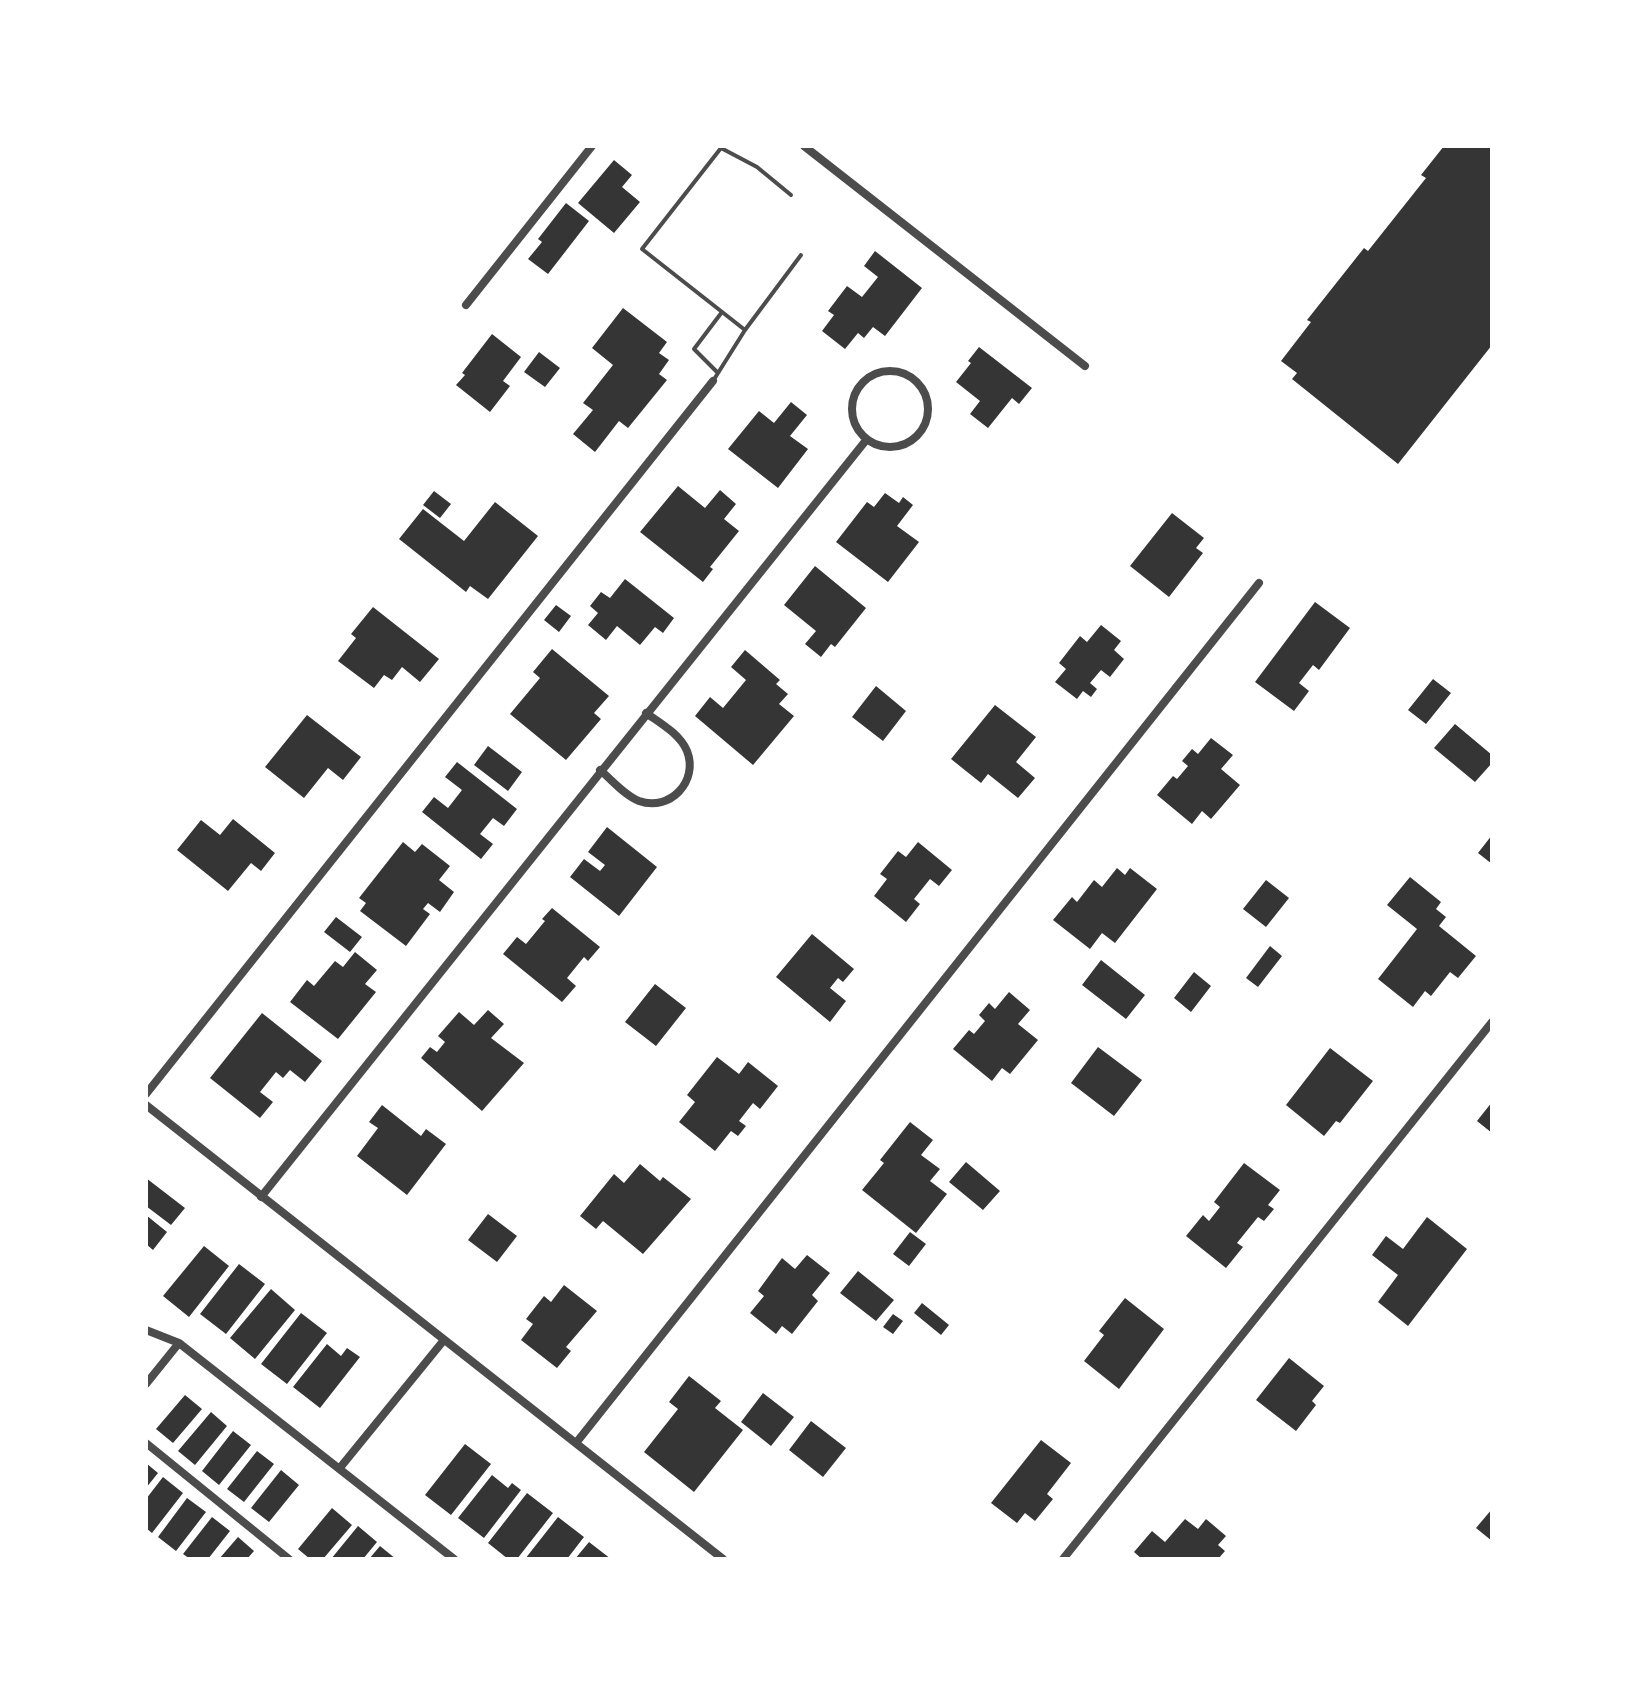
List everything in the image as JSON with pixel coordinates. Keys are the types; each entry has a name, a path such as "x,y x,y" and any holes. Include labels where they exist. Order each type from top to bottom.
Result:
{"street":[{"path":"466,305 592,146"},
{"path":"804,146 1085,366"},
{"path":"889,371 912,378 926,397 928,409 920,432 899,446 886,447 867,439 856,426 852,413 858,388 867,379 889,371"},
{"path":"146,1094 716,377"},
{"path":"261,1197 867,439"},
{"path":"576,1443 1259,583"},
{"path":"600,770 636,800 649,803 661,803 683,789 689,777 689,754 675,734 646,713"},
{"path":"1063,1559 1492,1022"},
{"path":"146,1105 723,1559"},
{"path":"146,1330 179,1343 454,1559"},
{"path":"339,1469 444,1340"},
{"path":"146,1384 179,1343"},
{"path":"146,1443 289,1559"}],"lane":[{"path":"745,330 642,249 720,147 757,167 791,195"},
{"path":"722,312 694,349 716,377 745,330 801,255"}],"building":[{"path":"1444,146 1492,146 1492,345 1398,464 1292,379 1297,373 1281,361 1311,322 1307,320 1364,248 1368,251 1426,178 1421,175"},
{"path":"614,160 632,175 622,187 640,202 614,233 578,203"},
{"path":"566,203 589,221 548,274 528,259 542,242 538,239"},
{"path":"875,251 922,288 885,336 873,327 864,338 858,333 845,349 822,331 834,315 828,311 847,286 862,297 878,277 864,266"},
{"path":"623,308 667,342 659,353 669,360 659,374 667,380 628,428 619,421 595,452 573,434 593,410 583,403 613,365 592,348"},
{"path":"492,334 521,357 503,381 510,386 490,412 456,385"},
{"path":"979,347 1032,388 1019,404 1012,398 988,428 970,414 980,401 956,382"},
{"path":"539,352 560,368 545,387 524,372"},
{"path":"791,402 807,415 790,436 808,449 778,488 728,449 759,411 774,423"},
{"path":"678,486 705,508 720,490 736,504 724,519 739,531 710,567 713,569 703,582 640,532"},
{"path":"434,491 451,504 440,518 423,505"},
{"path":"885,493 899,503 903,497 913,505 897,526 919,542 888,582 836,542 867,502 874,507"},
{"path":"495,502 538,536 488,599 470,586 466,592 399,539 423,509 464,541"},
{"path":"1172,513 1204,538 1196,548 1203,553 1169,597 1130,566"},
{"path":"815,566 866,608 835,647 831,644 821,657 805,644 816,631 784,605"},
{"path":"625,579 674,618 663,633 655,627 640,645 617,626 606,640 588,625 598,613 590,606 601,592 610,598"},
{"path":"1315,602 1350,628 1319,670 1313,665 1299,683 1309,691 1294,711 1255,682"},
{"path":"556,605 571,616 559,632 544,620"},
{"path":"373,607 439,659 420,682 402,667 392,680 384,675 374,688 338,661 356,638 351,634"},
{"path":"1101,625 1121,641 1114,650 1124,659 1110,677 1101,670 1090,683 1097,689 1091,697 1083,691 1077,699 1055,682 1066,669 1059,663 1080,636 1087,642"},
{"path":"552,649 609,696 594,713 601,719 566,760 510,714 540,678 533,672"},
{"path":"745,650 780,680 776,684 788,694 779,704 794,716 753,765 695,716 710,697 723,708 746,680 731,667"},
{"path":"1433,679 1451,693 1426,724 1408,710"},
{"path":"876,686 906,711 883,741 852,717"},
{"path":"995,705 1036,737 1016,762 1035,778 1018,798 988,774 981,783 951,759"},
{"path":"307,715 361,757 343,780 328,768 304,798 265,767"},
{"path":"1455,724 1492,755 1492,763 1475,782 1434,748"},
{"path":"1211,738 1233,755 1221,769 1240,785 1211,819 1202,811 1192,824 1157,795 1173,776 1177,779 1188,766 1182,761 1192,749 1198,754"},
{"path":"488,746 522,772 508,791 474,765"},
{"path":"457,762 517,809 504,826 493,818 480,834 493,844 481,859 422,812 434,797 448,808 462,790 445,777"},
{"path":"233,819 275,853 261,871 251,863 228,891 177,850 201,820 220,835"},
{"path":"607,827 657,867 619,916 570,877 584,859 600,871 605,865 588,852"},
{"path":"1492,835 1492,864 1478,853"},
{"path":"403,842 415,852 422,844 450,866 439,880 454,892 440,912 428,903 423,909 430,914 406,946 360,911 366,903 359,898"},
{"path":"918,842 952,870 939,886 930,879 914,899 920,904 906,922 874,896 887,879 880,874 898,851 906,857"},
{"path":"1117,868 1125,875 1130,868 1157,889 1115,943 1102,933 1090,949 1053,920 1072,897 1077,902 1094,880 1102,887"},
{"path":"1410,877 1441,902 1436,909 1446,917 1439,926 1476,956 1458,978 1450,972 1431,996 1425,991 1413,1007 1378,979 1417,929 1387,905"},
{"path":"1266,880 1289,898 1266,927 1243,909"},
{"path":"552,908 600,947 588,961 584,957 567,978 576,986 562,1002 503,954 517,937 526,944"},
{"path":"336,917 362,937 350,952 324,932"},
{"path":"812,934 854,969 843,982 838,978 830,988 846,1001 830,1022 776,977"},
{"path":"1270,946 1282,956 1258,987 1246,978"},
{"path":"355,952 377,970 365,984 376,992 338,1039 290,1002 307,980 314,986 335,961 343,967"},
{"path":"1101,960 1145,995 1126,1019 1082,985"},
{"path":"1194,972 1211,986 1191,1012 1174,998"},
{"path":"655,984 686,1008 656,1046 625,1022"},
{"path":"1009,992 1030,1010 1018,1024 1038,1040 1010,1074 1002,1068 992,1081 953,1049 969,1030 974,1034 985,1021 979,1015 989,1003 995,1009"},
{"path":"488,1010 504,1024 491,1038 524,1063 482,1111 421,1058 430,1047 437,1052 445,1042 438,1036 459,1012 474,1025"},
{"path":"262,1013 322,1061 305,1082 290,1070 283,1078 276,1072 260,1092 273,1102 260,1118 210,1078"},
{"path":"1098,1047 1142,1080 1114,1116 1071,1083"},
{"path":"1330,1048 1373,1081 1340,1123 1336,1121 1324,1136 1286,1105"},
{"path":"717,1057 739,1074 748,1062 778,1086 760,1109 753,1103 739,1121 746,1126 738,1136 731,1131 715,1151 679,1122 695,1102 687,1095"},
{"path":"1492,1102 1492,1133 1477,1121"},
{"path":"382,1105 421,1136 426,1129 446,1144 407,1195 357,1156 378,1128 369,1122"},
{"path":"910,1122 933,1140 921,1155 940,1169 930,1181 947,1194 916,1233 862,1190 884,1163 880,1160"},
{"path":"966,1162 1000,1191 983,1210 949,1182"},
{"path":"1244,1163 1280,1190 1268,1205 1274,1209 1264,1221 1258,1217 1237,1243 1243,1247 1226,1268 1186,1236 1203,1215 1209,1221 1220,1207 1214,1202"},
{"path":"640,1164 660,1181 663,1177 691,1199 643,1254 603,1221 596,1229 580,1216 614,1174 624,1183"},
{"path":"146,1178 185,1208 171,1225 146,1206"},
{"path":"488,1214 517,1236 497,1262 468,1240"},
{"path":"146,1215 167,1232 153,1250 146,1244"},
{"path":"1427,1217 1467,1249 1408,1326 1378,1302 1398,1275 1372,1255 1386,1236 1403,1249"},
{"path":"910,1232 926,1244 909,1266 893,1254"},
{"path":"204,1246 229,1266 189,1317 163,1296"},
{"path":"807,1255 830,1273 812,1295 818,1301 792,1334 782,1326 776,1334 750,1313 764,1296 758,1291 782,1258 795,1269"},
{"path":"239,1264 265,1284 226,1334 200,1314"},
{"path":"858,1271 894,1300 876,1321 840,1293"},
{"path":"564,1285 597,1311 566,1347 571,1351 557,1368 521,1340 533,1324 526,1319 544,1296 551,1302"},
{"path":"271,1289 295,1310 255,1359 230,1338"},
{"path":"1125,1298 1164,1329 1119,1389 1084,1361 1104,1335 1099,1331"},
{"path":"922,1303 949,1325 941,1335 914,1313"},
{"path":"301,1313 327,1333 287,1384 261,1364"},
{"path":"893,1314 903,1321 893,1334 883,1327"},
{"path":"327,1344 341,1356 347,1348 360,1357 320,1408 293,1387"},
{"path":"1289,1358 1324,1386 1312,1401 1316,1405 1296,1431 1256,1400"},
{"path":"689,1376 721,1401 715,1408 743,1430 694,1492 644,1452 678,1409 669,1402"},
{"path":"763,1393 794,1417 771,1446 741,1422"},
{"path":"185,1395 202,1409 173,1443 156,1429"},
{"path":"211,1412 227,1426 195,1465 178,1451"},
{"path":"811,1421 846,1448 823,1477 789,1450"},
{"path":"233,1431 251,1445 219,1485 202,1471"},
{"path":"1041,1440 1071,1463 1047,1494 1053,1499 1035,1521 1025,1513 1017,1523 991,1503"},
{"path":"465,1444 491,1464 451,1515 425,1495"},
{"path":"257,1451 274,1464 244,1502 227,1489"},
{"path":"146,1463 158,1473 146,1488"},
{"path":"281,1470 299,1485 269,1522 251,1508"},
{"path":"492,1475 508,1488 512,1483 521,1490 484,1538 458,1518"},
{"path":"163,1477 183,1493 152,1533 146,1528 146,1499"},
{"path":"527,1493 553,1513 517,1559 508,1559 488,1543"},
{"path":"187,1498 206,1512 176,1551 158,1537"},
{"path":"332,1508 352,1525 323,1559 310,1559 298,1549"},
{"path":"1492,1509 1492,1541 1476,1528"},
{"path":"212,1517 230,1531 208,1559 190,1559 183,1554"},
{"path":"558,1517 584,1537 567,1559 525,1559"},
{"path":"1185,1519 1198,1529 1206,1519 1226,1536 1218,1545 1225,1551 1218,1559 1142,1559 1134,1552 1152,1531 1165,1542"},
{"path":"358,1526 377,1542 363,1559 331,1559"},
{"path":"238,1537 254,1551 247,1559 219,1559"},
{"path":"589,1542 611,1559 575,1559"},
{"path":"380,1546 396,1559 369,1559"}]}
